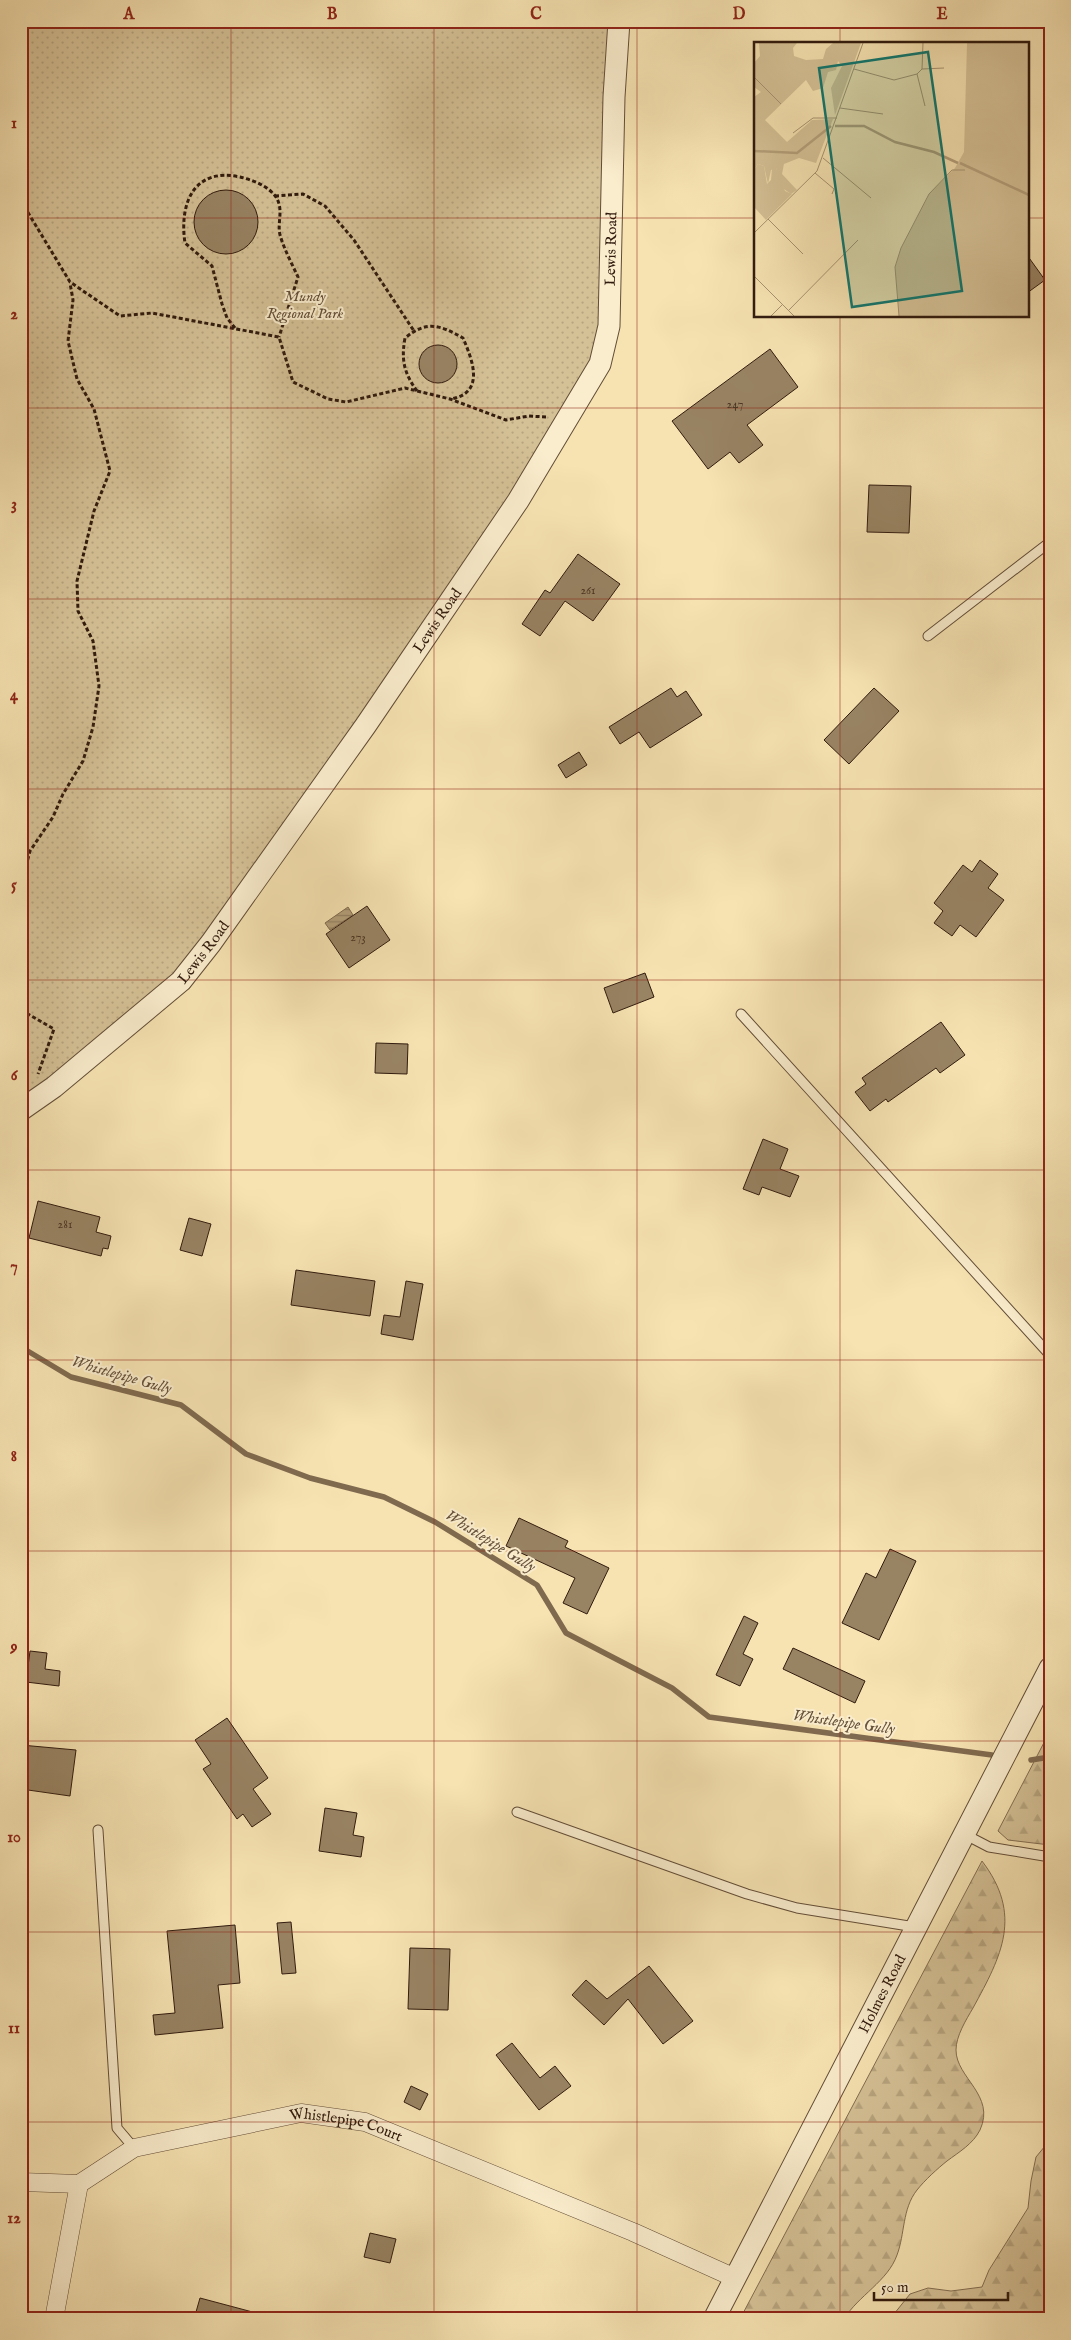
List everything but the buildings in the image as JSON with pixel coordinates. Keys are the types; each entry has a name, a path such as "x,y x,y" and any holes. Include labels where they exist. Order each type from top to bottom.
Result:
{"street":[{"name":"Lewis Road","path":"21,1110 54,1087 181,981 211,944 372,717 518,501 600,364 609,326 614,97 619,21"},
{"name":"Holmes Road","path":"714,2319 1050,1668"},
{"name":"Whistlepipe Court","path":"79,2184 134,2148 301,2113 365,2122 633,2232 735,2278"},
{"path":"21,2182 79,2184 54,2319"}],"lane":[{"path":"928,636 1050,542"},
{"path":"741,1014 1050,1355"},
{"path":"517,1812 748,1894 797,1908 915,1927"},
{"path":"98,1830 117,2128 134,2148"},
{"path":"964,1833 989,1847 1050,1857"}],"path":[{"path":"236,329 227,318 212,266 185,243 182,226 193,191 205,178 226,174 263,185 275,196 280,205 280,234 298,277 278,337 293,382 328,399 346,402 405,388 450,399 506,420 529,416 568,419"},
{"path":"275,196 303,194 325,206 354,240 414,331"},
{"path":"21,202 70,282 73,300 68,341 77,379 94,409 110,471 94,511 77,581 78,611 93,641 99,686 93,727 83,761 63,794 53,817 30,851 21,885"},
{"path":"70,282 120,316 152,314 278,337"},
{"path":"418,391 406,374 402,362 405,338 414,331 428,326 447,329 463,338 472,365 473,380 469,391 463,397 450,399"},
{"path":"21,1010 54,1029 36,1077"}],"green space":[{"name":"Mundy Regional Park","path":"21,21 622,21 600,364 181,981 21,1110"},
{"path":"1050,1731 1050,1845 1008,1840 998,1831"},
{"path":"982,1861 995,1881 1002,1899 1005,1917 1004,1935 992,1970 962,2028 956,2045 958,2060 983,2107 984,2118 980,2130 970,2144 939,2168 917,2190 906,2213 900,2247 893,2264 880,2281 857,2303 844,2319 740,2319"},
{"path":"1050,2140 1050,2319 890,2319 910,2294 928,2288 951,2291 982,2287 989,2270 1028,2208 1036,2157"}],"shaded area":[{"path":"348,907 353,915 330,930 325,923"}],"waterway":[{"name":"Whistlepipe Gully","path":"21,1347 71,1377 181,1405 246,1454 310,1478 384,1497 435,1522 537,1585 566,1633 672,1688 709,1717 992,1755"},
{"name":"Whistlepipe Gully","path":"1031,1760 1050,1757"}]}
